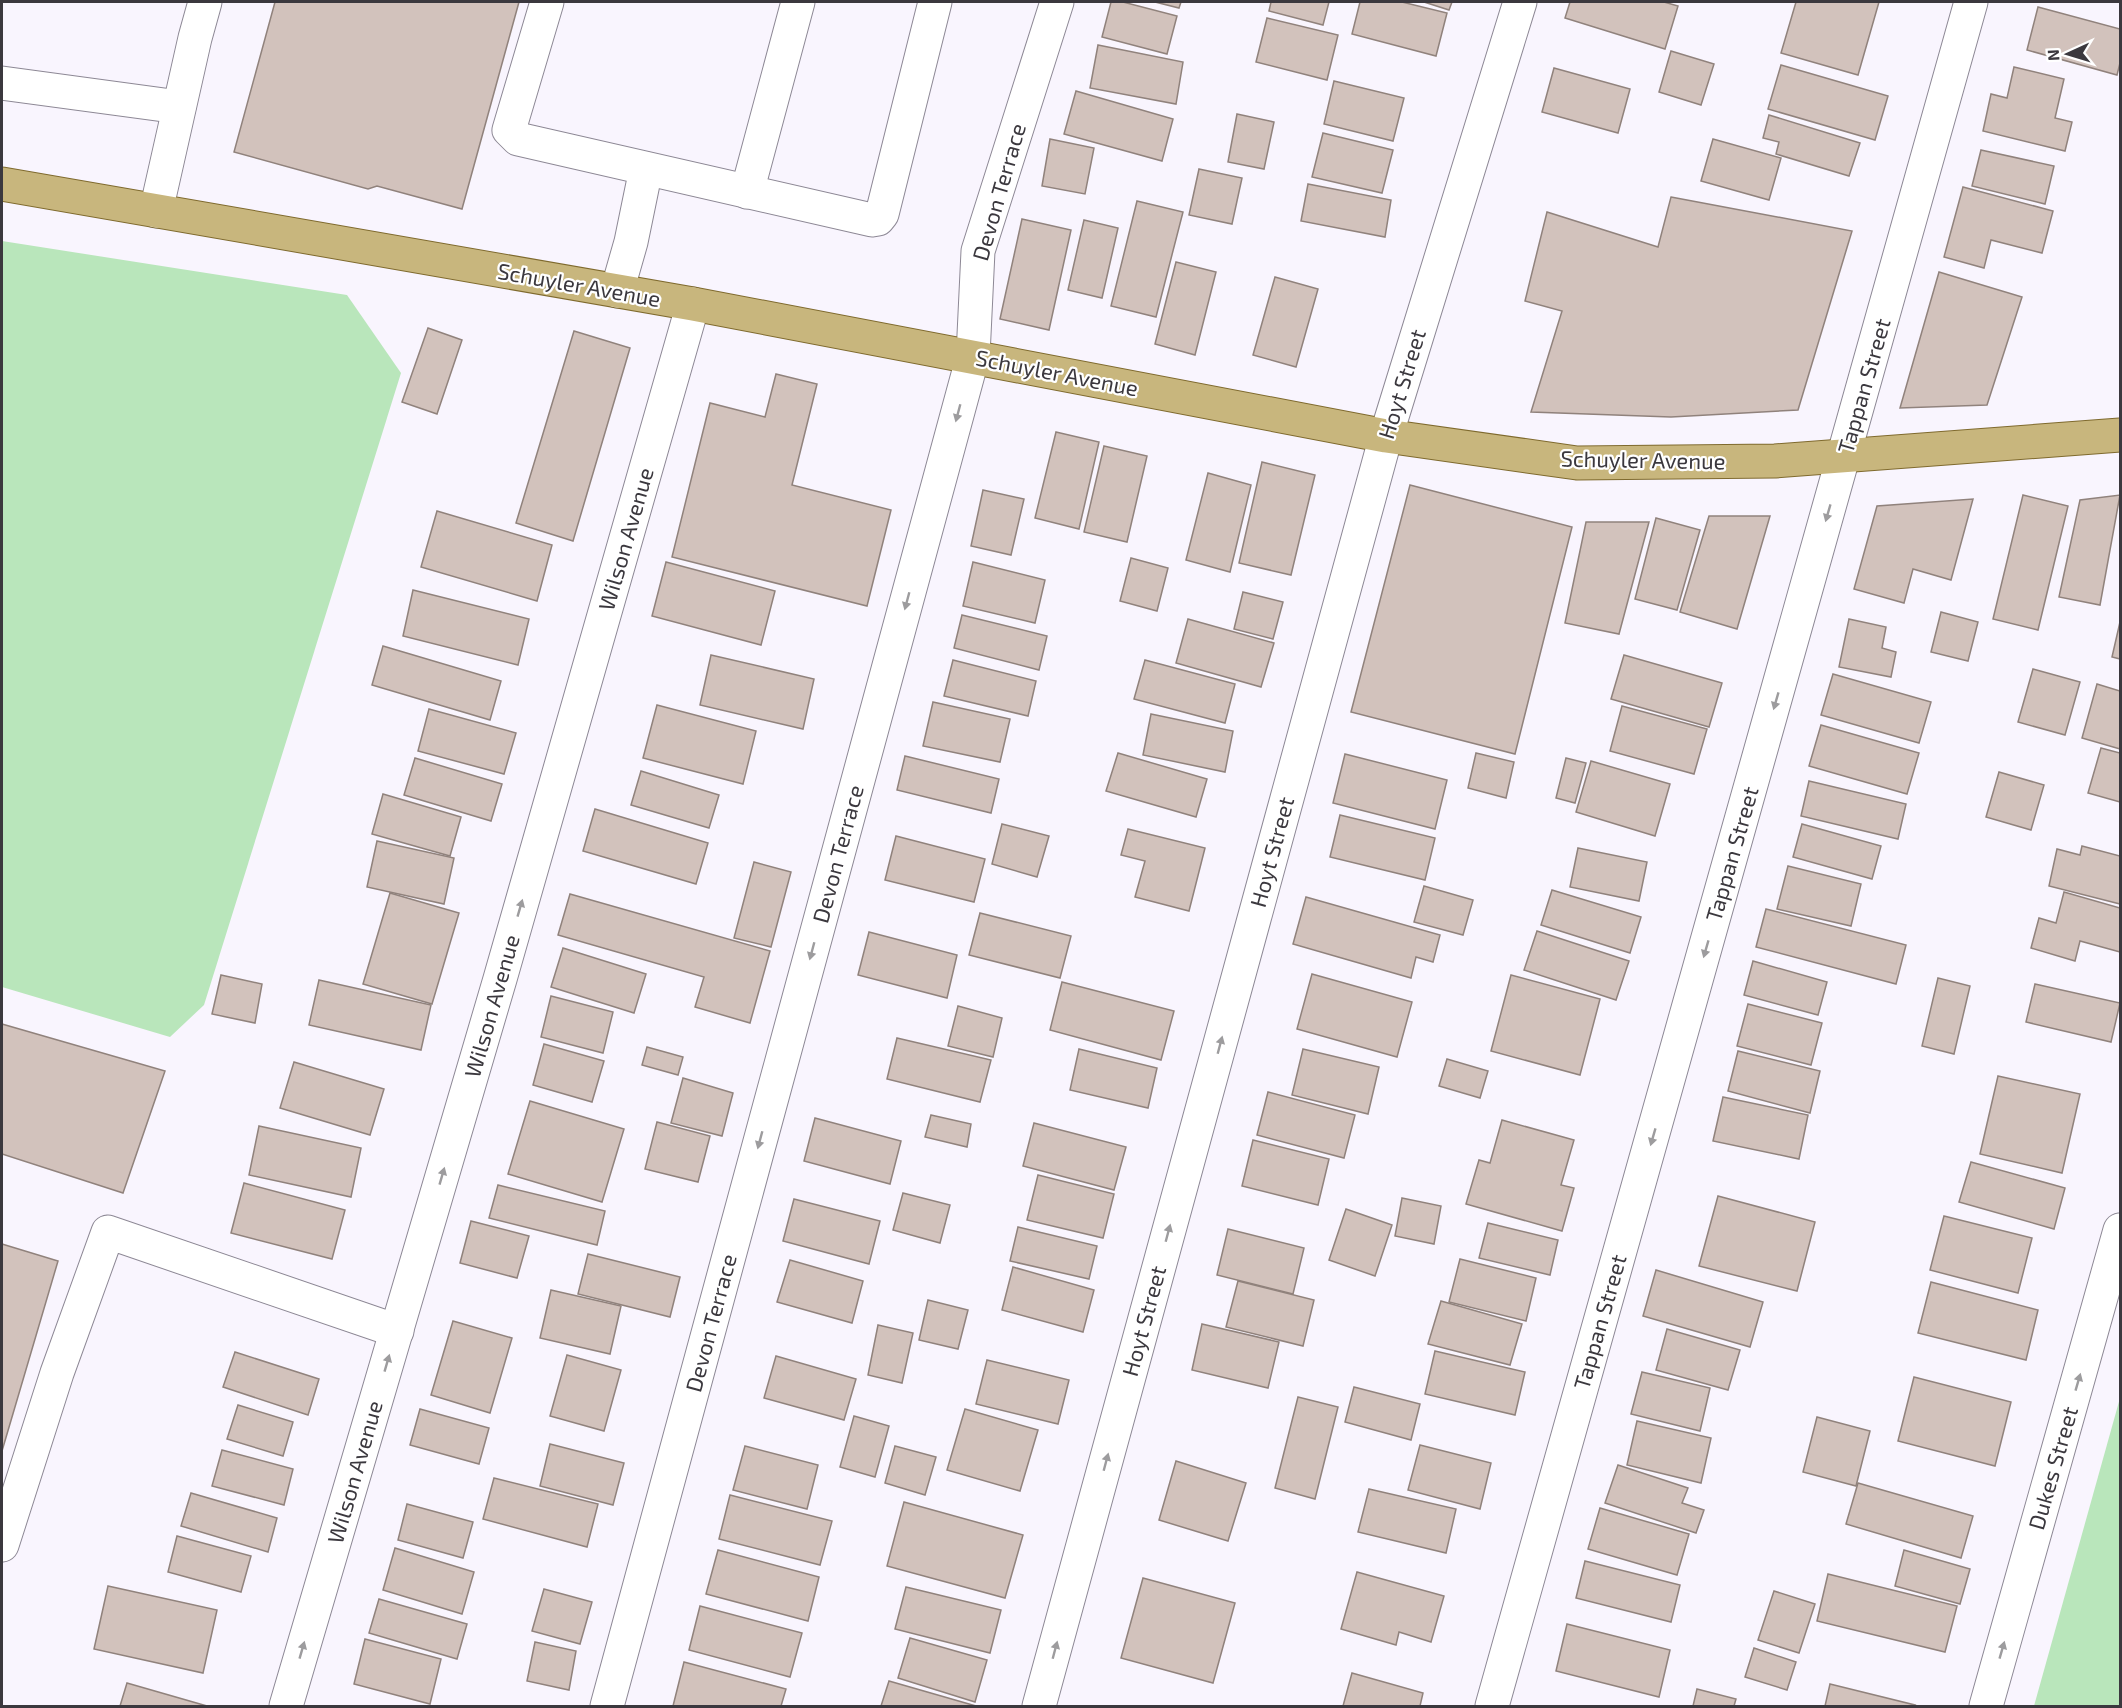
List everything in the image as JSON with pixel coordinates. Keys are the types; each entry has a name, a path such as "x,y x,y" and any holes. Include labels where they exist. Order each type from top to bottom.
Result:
{"main road":[{"name":"Schuyler Avenue","path":"2,184 693,304 1386,435 1577,463 1775,461 2121,435"}],"street":[{"path":"156,211 204,2"},
{"path":"546,2 509,130 518,139 873,220 878,219 882,214 935,2"},
{"path":"747,192 798,2"},
{"name":"Devon Terrace","path":"607,1707 973,356 978,251 1057,2"},
{"name":"Hoyt Street","path":"1039,1707 1386,435 1520,2"},
{"name":"Tappan Street","path":"1492,1707 1971,2"},
{"path":"2,83 180,107"},
{"path":"617,291 631,242 646,169"},
{"name":"Wilson Avenue","path":"286,1707 503,968 693,304"},
{"name":"Dukes Street","path":"1986,1707 2121,1230"},
{"path":"2,1545 57,1373 108,1232 397,1331"}],"green space":[{"path":"2,241 347,295 401,373 204,1005 170,1037 2,987"},
{"path":"2120,1398 2120,1706 2034,1706"}],"building":[{"path":"275,2 519,2 462,209 377,186 368,189 234,152"},
{"path":"1111,2 1123,2 1177,16 1167,54 1102,37"},
{"path":"1155,2 1181,2 1179,8"},
{"path":"1271,2 1329,2 1323,25 1269,11"},
{"path":"1360,2 1402,2 1447,13 1436,56 1352,34"},
{"path":"1424,2 1452,2 1449,10"},
{"path":"1570,2 1664,2 1678,6 1665,49 1565,18"},
{"path":"1796,2 1879,2 1858,75 1781,53"},
{"path":"2038,7 2120,29 2120,63 2117,75 2027,50"},
{"path":"1267,18 1338,35 1327,80 1256,62"},
{"path":"1098,45 1183,62 1176,104 1090,88"},
{"path":"1671,51 1714,64 1701,105 1659,92"},
{"path":"1781,65 1888,96 1875,140 1768,109"},
{"path":"2014,67 2064,79 2055,118 2072,122 2065,151 1983,131 1991,94 2007,98"},
{"path":"1554,68 1630,89 1618,133 1542,112"},
{"path":"1334,81 1404,98 1393,141 1324,124"},
{"path":"1076,91 1173,119 1162,161 1064,134"},
{"path":"1237,114 1274,122 1264,169 1228,162"},
{"path":"1769,115 1860,143 1849,176 1776,154 1779,142 1763,138"},
{"path":"1323,133 1393,150 1382,193 1312,177"},
{"path":"1050,139 1094,148 1085,194 1042,186"},
{"path":"1713,139 1781,158 1769,200 1701,181"},
{"path":"1981,150 2054,166 2045,204 1972,186"},
{"path":"1199,169 1242,178 1232,224 1189,215"},
{"path":"1308,184 1391,200 1385,237 1301,221"},
{"path":"1963,187 2053,211 2042,253 1991,240 1984,268 1944,257"},
{"path":"1671,197 1852,231 1798,410 1671,417 1531,412 1562,311 1525,301 1547,212 1658,247"},
{"path":"1137,201 1183,212 1156,317 1111,306"},
{"path":"1022,219 1071,230 1049,330 1000,319"},
{"path":"1084,220 1118,228 1102,298 1068,290"},
{"path":"1176,262 1216,272 1195,355 1155,344"},
{"path":"1939,272 2022,297 1987,405 1900,408"},
{"path":"1275,277 1318,289 1296,367 1253,355"},
{"path":"428,328 462,340 437,414 402,402"},
{"path":"574,331 630,348 573,541 516,523"},
{"path":"776,374 817,384 792,485 891,510 867,606 672,557 710,403 765,417"},
{"path":"1056,432 1099,442 1079,529 1035,518"},
{"path":"1104,446 1147,456 1127,542 1084,532"},
{"path":"1262,462 1315,475 1291,575 1239,563"},
{"path":"1208,473 1251,485 1230,572 1186,560"},
{"path":"1410,485 1572,527 1515,754 1351,712"},
{"path":"983,490 1024,499 1011,555 971,546"},
{"path":"2023,495 2068,506 2038,630 1993,619"},
{"path":"2120,495 2100,605 2059,597 2080,500"},
{"path":"1973,499 1951,580 1913,569 1904,603 1854,589 1877,506"},
{"path":"437,511 552,545 537,601 421,567"},
{"path":"1709,516 1770,516 1737,629 1680,612"},
{"path":"1656,518 1700,530 1677,610 1635,599"},
{"path":"1586,522 1649,522 1619,634 1565,623"},
{"path":"1131,558 1168,568 1157,611 1120,601"},
{"path":"666,562 775,591 761,645 652,616"},
{"path":"973,562 1045,580 1035,623 963,606"},
{"path":"413,590 529,619 518,665 403,636"},
{"path":"1243,592 1283,602 1273,639 1234,629"},
{"path":"1941,612 1978,622 1968,661 1931,652"},
{"path":"962,615 1047,636 1039,670 954,648"},
{"path":"1188,619 1274,643 1261,687 1176,663"},
{"path":"1849,619 1886,627 1882,648 1896,652 1891,677 1839,667"},
{"path":"2120,622 2120,659 2112,657"},
{"path":"383,646 501,681 490,720 372,685"},
{"path":"711,655 814,679 803,729 700,705"},
{"path":"1624,655 1722,683 1709,727 1611,699"},
{"path":"953,660 1036,681 1028,716 944,696"},
{"path":"1145,660 1235,684 1225,723 1134,699"},
{"path":"2033,669 2080,682 2065,735 2018,722"},
{"path":"1833,674 1931,702 1919,743 1821,715"},
{"path":"2097,684 2120,691 2120,749 2082,738"},
{"path":"933,702 1010,719 1000,762 923,746"},
{"path":"657,705 756,731 743,784 643,758"},
{"path":"1622,706 1707,729 1694,774 1610,751"},
{"path":"429,709 516,733 504,774 418,751"},
{"path":"1151,714 1233,731 1225,772 1143,755"},
{"path":"1821,725 1919,753 1907,794 1809,766"},
{"path":"2101,748 2120,753 2120,802 2088,793"},
{"path":"1118,753 1207,779 1196,817 1106,791"},
{"path":"1476,753 1514,762 1506,798 1468,788"},
{"path":"1345,754 1447,780 1435,829 1333,803"},
{"path":"905,756 999,779 991,813 897,790"},
{"path":"415,758 502,784 491,821 404,795"},
{"path":"1566,758 1586,763 1575,803 1556,798"},
{"path":"1591,761 1670,784 1655,836 1576,812"},
{"path":"641,771 719,795 709,828 631,805"},
{"path":"1999,772 2044,785 2031,830 1986,817"},
{"path":"1809,781 1906,804 1898,839 1801,816"},
{"path":"383,794 461,817 450,856 372,834"},
{"path":"595,809 708,843 696,884 583,851"},
{"path":"1340,815 1435,838 1425,880 1330,857"},
{"path":"1002,824 1049,836 1037,877 992,864"},
{"path":"1802,824 1881,846 1872,879 1793,857"},
{"path":"1128,829 1205,848 1189,911 1135,897 1145,861 1121,855"},
{"path":"896,836 985,859 974,902 885,880"},
{"path":"377,841 454,858 444,904 367,887"},
{"path":"2082,846 2120,856 2120,904 2049,886 2057,849 2080,855"},
{"path":"1578,848 1647,862 1639,901 1570,887"},
{"path":"754,862 791,872 771,947 734,938"},
{"path":"1788,866 1861,884 1851,926 1777,909"},
{"path":"1424,886 1473,900 1463,935 1414,922"},
{"path":"1552,890 1641,917 1630,953 1541,925"},
{"path":"2064,892 2120,908 2120,952 2080,941 2075,961 2031,948 2039,918 2056,923"},
{"path":"390,893 459,913 432,1004 363,984"},
{"path":"570,894 770,951 750,1023 695,1007 704,977 558,935"},
{"path":"1306,897 1440,935 1433,962 1416,957 1411,978 1293,944"},
{"path":"1766,909 1906,945 1896,984 1756,947"},
{"path":"980,913 1071,936 1060,978 969,955"},
{"path":"1537,931 1629,961 1616,1000 1524,970"},
{"path":"869,932 957,955 947,998 858,975"},
{"path":"563,948 646,974 634,1013 551,987"},
{"path":"1753,961 1827,982 1818,1015 1744,995"},
{"path":"1312,974 1412,1002 1397,1057 1297,1029"},
{"path":"221,975 262,984 255,1023 212,1014"},
{"path":"1511,975 1600,999 1580,1075 1491,1051"},
{"path":"1938,978 1970,986 1954,1054 1922,1046"},
{"path":"319,980 431,1005 421,1050 309,1025"},
{"path":"1062,982 1174,1011 1161,1060 1050,1030"},
{"path":"2035,984 2120,1003 2111,1042 2026,1022"},
{"path":"551,996 613,1012 603,1053 541,1037"},
{"path":"1748,1004 1822,1023 1811,1065 1737,1046"},
{"path":"958,1006 1002,1018 993,1057 948,1046"},
{"path":"2,1024 165,1071 123,1193 2,1154"},
{"path":"897,1038 991,1060 980,1102 887,1079"},
{"path":"544,1044 604,1061 592,1102 533,1085"},
{"path":"647,1047 683,1057 678,1075 642,1065"},
{"path":"1079,1049 1157,1068 1148,1108 1070,1090"},
{"path":"1303,1049 1379,1067 1368,1114 1292,1095"},
{"path":"1738,1051 1820,1071 1810,1113 1728,1091"},
{"path":"1447,1059 1488,1071 1480,1098 1439,1086"},
{"path":"294,1062 384,1089 370,1135 280,1108"},
{"path":"1998,1076 2080,1094 2062,1173 1980,1154"},
{"path":"683,1078 733,1093 722,1136 671,1123"},
{"path":"1268,1092 1355,1115 1344,1158 1257,1135"},
{"path":"1723,1097 1808,1115 1799,1159 1713,1141"},
{"path":"530,1101 624,1129 602,1202 508,1174"},
{"path":"931,1115 971,1124 967,1147 925,1137"},
{"path":"815,1118 901,1141 890,1184 804,1161"},
{"path":"1502,1120 1574,1140 1561,1185 1574,1188 1562,1231 1466,1204 1479,1160 1490,1163"},
{"path":"657,1122 710,1136 698,1182 645,1169"},
{"path":"1034,1123 1126,1147 1114,1190 1023,1166"},
{"path":"259,1126 361,1148 351,1197 249,1175"},
{"path":"1253,1140 1329,1159 1318,1205 1242,1186"},
{"path":"1971,1162 2065,1188 2054,1229 1959,1202"},
{"path":"1038,1175 1114,1194 1103,1238 1027,1220"},
{"path":"244,1183 345,1210 332,1259 231,1233"},
{"path":"498,1185 605,1211 597,1245 489,1218"},
{"path":"903,1193 950,1205 940,1243 893,1230"},
{"path":"1718,1196 1815,1222 1797,1291 1699,1266"},
{"path":"1402,1198 1441,1206 1434,1244 1395,1236"},
{"path":"794,1199 880,1221 869,1264 783,1241"},
{"path":"1346,1209 1392,1225 1375,1276 1329,1260"},
{"path":"1944,1216 2032,1238 2018,1293 1930,1270"},
{"path":"471,1221 529,1236 517,1278 460,1263"},
{"path":"1488,1223 1558,1240 1550,1275 1479,1258"},
{"path":"1018,1227 1097,1246 1089,1279 1010,1261"},
{"path":"1228,1229 1304,1248 1293,1294 1217,1275"},
{"path":"2,1244 58,1261 2,1451"},
{"path":"588,1254 680,1277 670,1317 578,1294"},
{"path":"1460,1259 1536,1278 1526,1321 1449,1302"},
{"path":"790,1260 863,1281 852,1323 777,1302"},
{"path":"1013,1267 1094,1290 1083,1332 1002,1310"},
{"path":"1656,1270 1763,1302 1750,1347 1643,1316"},
{"path":"1238,1281 1314,1300 1303,1346 1226,1327"},
{"path":"1931,1282 2038,1310 2026,1360 1918,1333"},
{"path":"551,1290 621,1306 610,1354 540,1338"},
{"path":"928,1300 968,1310 958,1349 919,1340"},
{"path":"1441,1301 1522,1324 1510,1365 1428,1344"},
{"path":"453,1321 512,1338 490,1413 431,1395"},
{"path":"1202,1324 1279,1342 1268,1388 1192,1370"},
{"path":"878,1325 913,1333 902,1383 868,1375"},
{"path":"1667,1329 1740,1350 1728,1390 1656,1370"},
{"path":"1435,1351 1525,1372 1515,1415 1425,1394"},
{"path":"235,1352 319,1379 308,1415 223,1387"},
{"path":"567,1355 621,1370 604,1431 550,1416"},
{"path":"776,1356 856,1379 844,1420 764,1398"},
{"path":"987,1360 1069,1380 1058,1424 976,1404"},
{"path":"1642,1372 1710,1388 1700,1431 1631,1414"},
{"path":"1914,1377 2011,1402 1995,1466 1898,1441"},
{"path":"1354,1387 1420,1404 1411,1440 1345,1422"},
{"path":"1298,1397 1338,1407 1315,1499 1275,1488"},
{"path":"238,1405 293,1422 283,1456 227,1439"},
{"path":"420,1409 489,1428 479,1464 410,1445"},
{"path":"965,1409 1038,1430 1020,1491 947,1470"},
{"path":"854,1416 889,1426 875,1477 840,1467"},
{"path":"1817,1417 1870,1431 1856,1486 1803,1472"},
{"path":"1637,1421 1711,1438 1701,1483 1627,1465"},
{"path":"550,1444 624,1463 613,1505 540,1486"},
{"path":"1420,1445 1491,1463 1480,1509 1408,1490"},
{"path":"745,1446 818,1465 807,1509 733,1490"},
{"path":"895,1446 936,1457 925,1495 885,1483"},
{"path":"222,1450 293,1469 284,1505 212,1486"},
{"path":"1176,1461 1246,1483 1228,1541 1159,1520"},
{"path":"1618,1465 1688,1488 1682,1503 1704,1510 1696,1533 1605,1503"},
{"path":"494,1478 598,1504 587,1547 483,1519"},
{"path":"1858,1483 1973,1516 1961,1558 1846,1524"},
{"path":"1369,1489 1456,1509 1446,1553 1358,1532"},
{"path":"191,1493 277,1518 268,1552 181,1526"},
{"path":"730,1495 832,1521 820,1565 719,1539"},
{"path":"904,1502 1023,1535 1005,1598 887,1566"},
{"path":"407,1504 473,1522 463,1558 398,1540"},
{"path":"1600,1508 1689,1534 1677,1575 1588,1549"},
{"path":"177,1536 251,1556 241,1592 168,1572"},
{"path":"395,1548 474,1572 462,1614 383,1590"},
{"path":"718,1550 819,1577 808,1621 706,1594"},
{"path":"1904,1550 1970,1569 1960,1604 1895,1586"},
{"path":"1585,1561 1680,1585 1671,1622 1576,1598"},
{"path":"1357,1572 1444,1596 1431,1642 1399,1632 1396,1645 1341,1629"},
{"path":"1828,1574 1957,1606 1945,1652 1817,1621"},
{"path":"1143,1578 1235,1603 1213,1683 1121,1658"},
{"path":"108,1586 217,1610 203,1673 94,1649"},
{"path":"906,1587 1001,1610 990,1653 895,1629"},
{"path":"544,1589 592,1602 580,1644 532,1631"},
{"path":"1774,1591 1815,1604 1799,1653 1758,1640"},
{"path":"379,1599 467,1624 457,1659 369,1633"},
{"path":"700,1606 802,1633 790,1677 689,1650"},
{"path":"1567,1624 1670,1650 1659,1697 1556,1671"},
{"path":"910,1638 987,1660 975,1702 898,1678"},
{"path":"365,1639 441,1659 430,1704 354,1684"},
{"path":"535,1642 576,1651 569,1690 527,1681"},
{"path":"1754,1648 1796,1662 1787,1690 1745,1677"},
{"path":"684,1662 786,1689 781,1706 673,1706"},
{"path":"1352,1673 1423,1693 1420,1706 1343,1706"},
{"path":"889,1681 976,1706 881,1706"},
{"path":"127,1683 207,1706 120,1706"},
{"path":"1830,1684 1915,1705 1825,1706"},
{"path":"1697,1689 1736,1699 1734,1706 1693,1706"}]}
